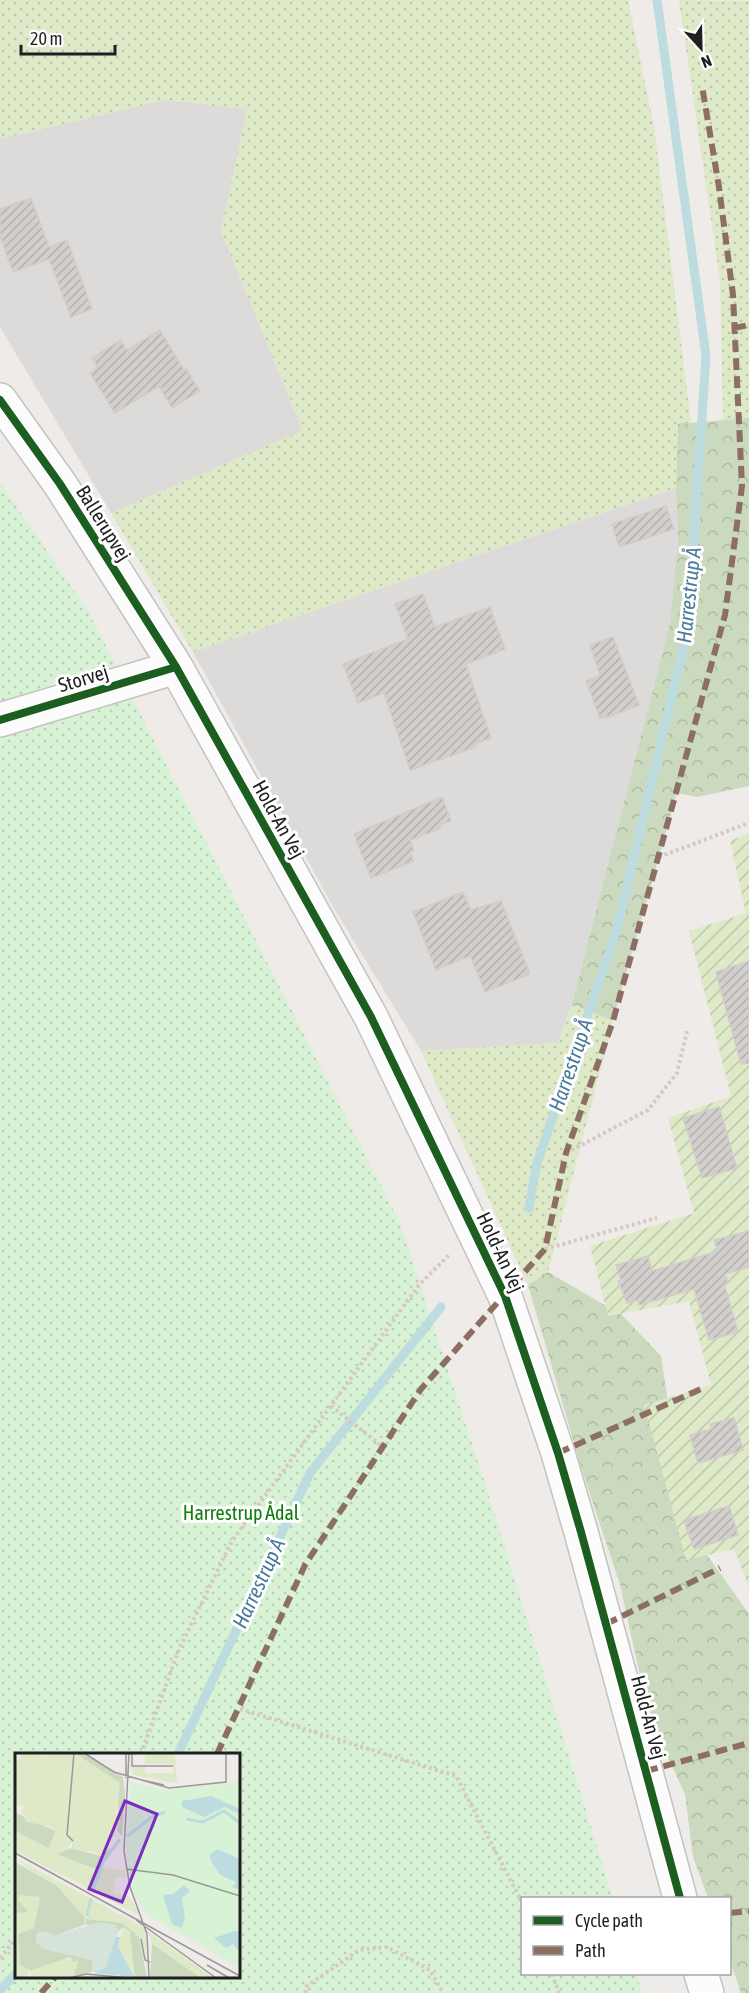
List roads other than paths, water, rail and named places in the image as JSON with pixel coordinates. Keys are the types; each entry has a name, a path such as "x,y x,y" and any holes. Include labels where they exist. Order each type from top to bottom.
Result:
{"street":[{"name":"Ballerupvej","path":"0,400 60,484 176,667"},
{"name":"Storvej","path":"0,720 176,667"},
{"name":"Hold-An Vej","path":"176,667 371,1017 505,1296 558,1453 581,1532 679,1897"},
{"path":"701,1975 707,1993"}],"waterway":[{"name":"Harrestrup Å","path":"529,1208 537,1163 617,929 688,628 706,356 657,0"},
{"name":"Harrestrup Å","path":"178,1753 310,1473 441,1307"},
{"name":"Harrestrup Å","path":"0,1990 15,1975"}],"park label":[{"name":"Harrestrup Ådal","path":"241,1512"}]}
